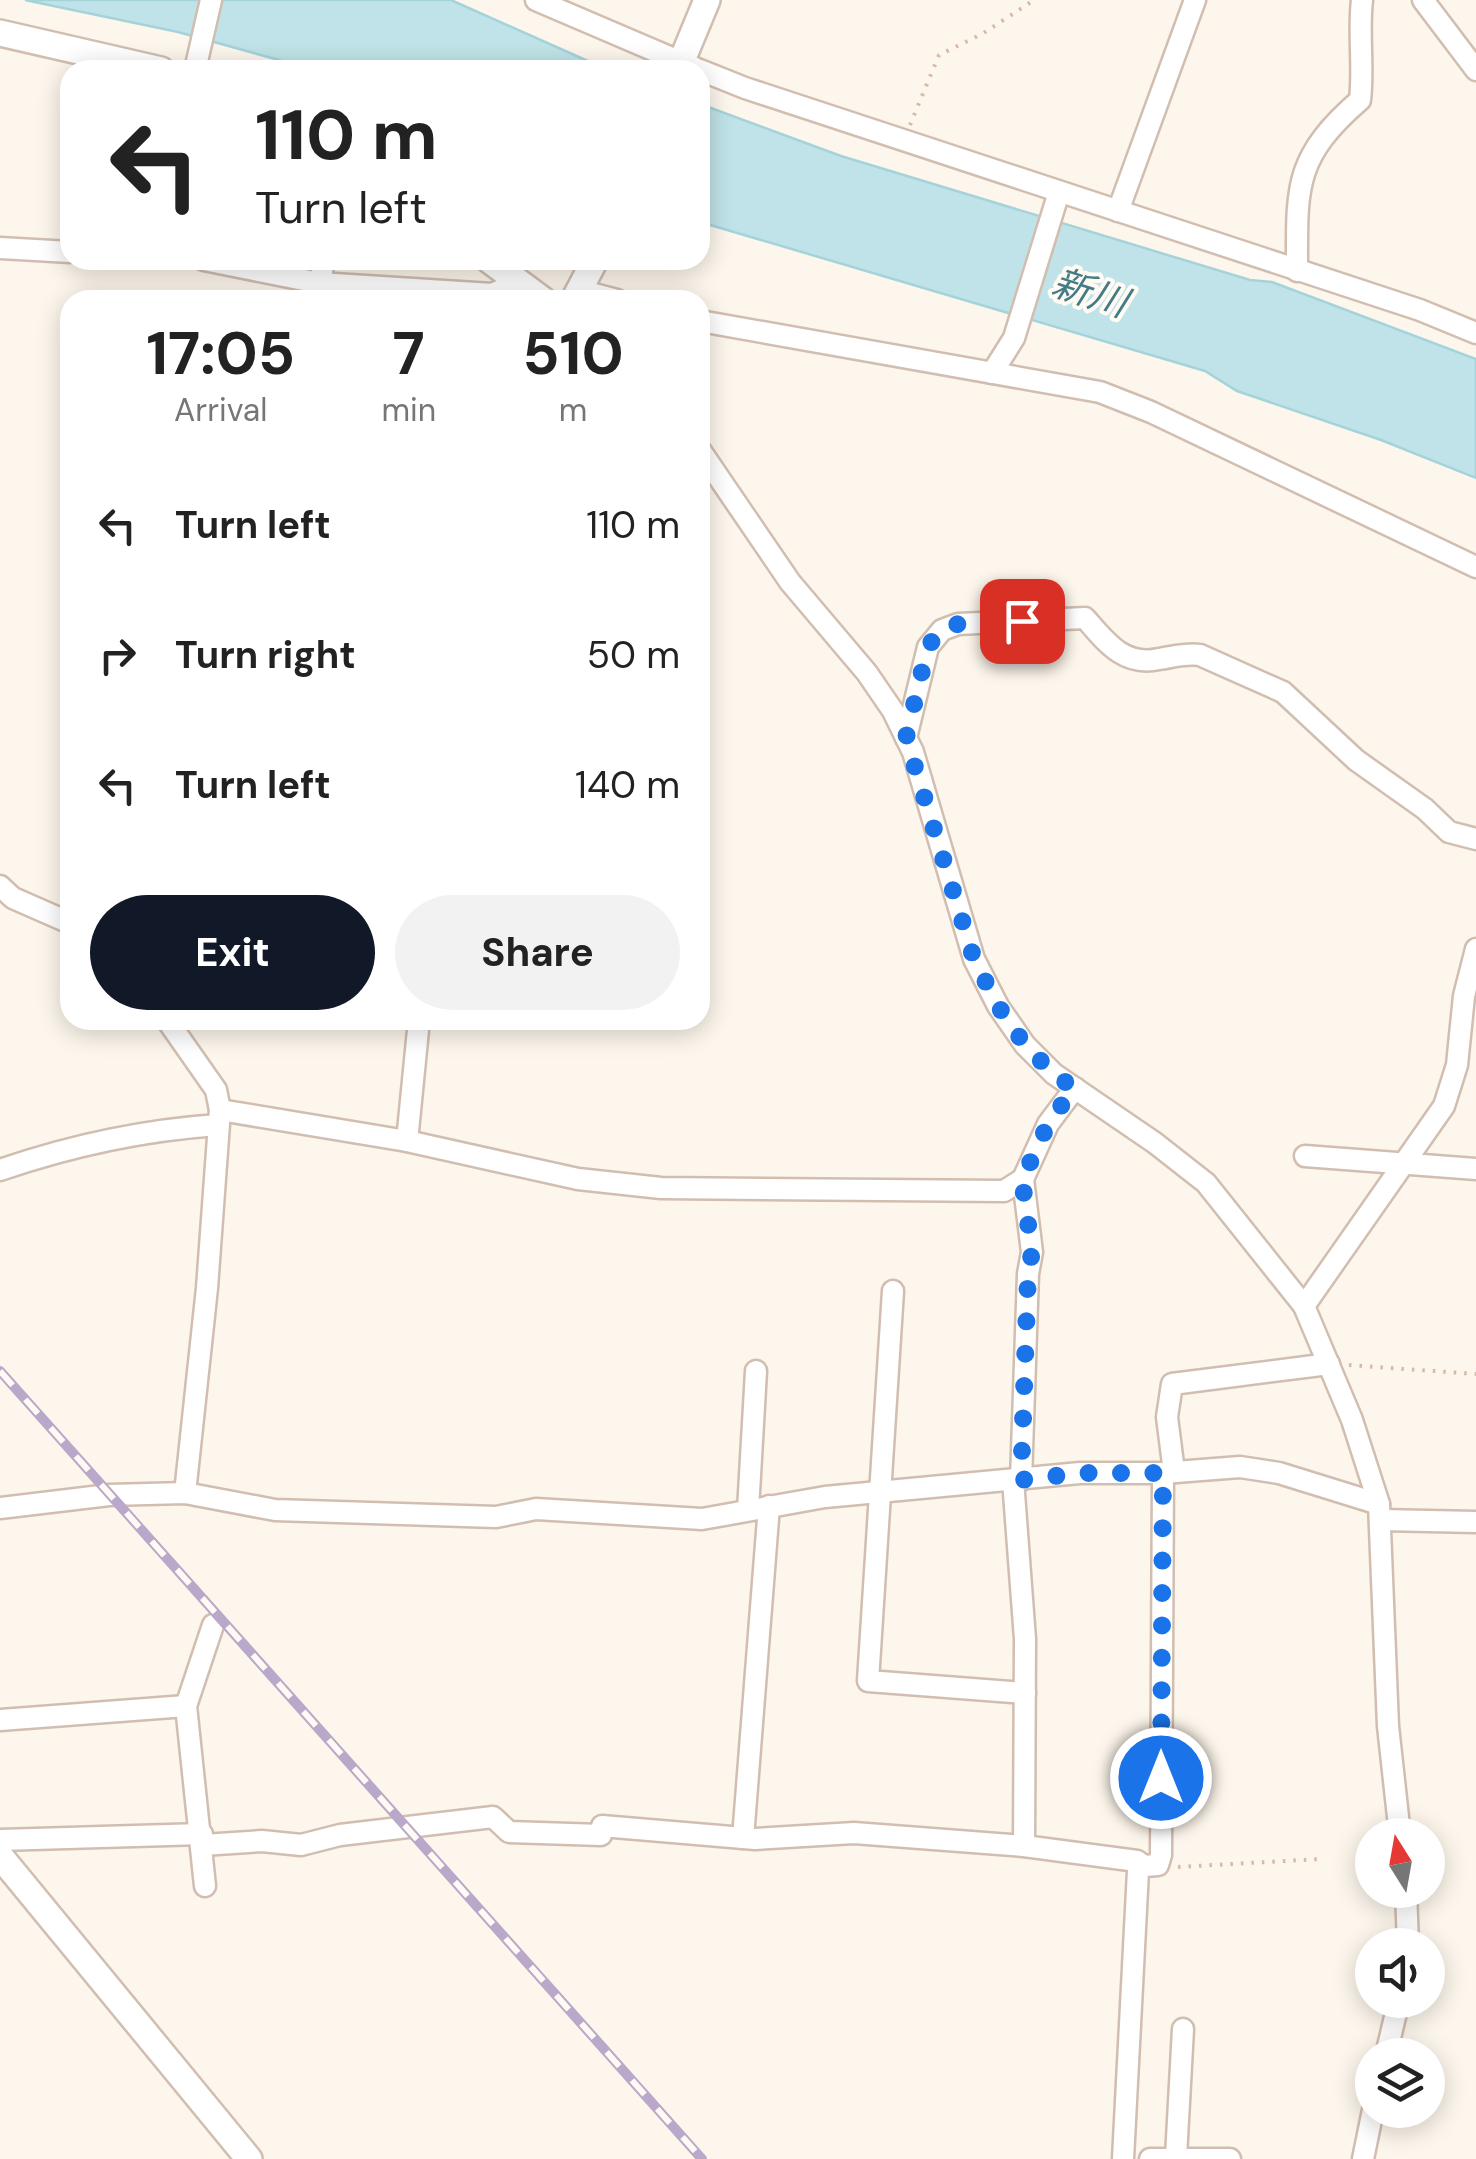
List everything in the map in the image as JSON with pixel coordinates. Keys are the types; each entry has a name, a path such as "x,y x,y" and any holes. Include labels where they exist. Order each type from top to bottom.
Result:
{"street":[{"path":"198,60 211,0"},
{"path":"536,0 672,60"},
{"path":"692,60 707,0"},
{"path":"1118,211 1195,0"},
{"path":"1297,271 1297,210 1304,166 1332,124 1360,100 1362,0"},
{"path":"1422,0 1476,70"},
{"path":"0,33 117,60"},
{"path":"710,75 904,140 1057,197 1118,211 1420,310 1476,333"},
{"path":"992,373 1014,338 1057,197"},
{"path":"0,248 60,249"},
{"path":"241,270 314,290"},
{"path":"501,270 527,290"},
{"path":"501,290 516,283"},
{"path":"710,323 1100,392 1151,412 1476,568"},
{"path":"710,465 790,582 867,673 893,711 906,738 974,959 998,1006 1025,1045 1054,1074 1206,1183 1304,1306 1352,1420 1380,1512 1388,1726 1398,1818"},
{"path":"906,738 928,646 942,630 958,624 1085,618 1108,645 1128,658 1144,662 1200,654 1284,692 1356,760 1425,809 1449,832 1476,840"},
{"path":"0,886 14,898 60,919"},
{"path":"1304,1306 1444,1106 1452,1087 1464,996 1476,950"},
{"path":"175,1030 216,1090 219,1118 207,1288 185,1493"},
{"path":"408,1141 419,1030"},
{"path":"0,1170 43,1155 219,1118 408,1141 578,1178 661,1188 1004,1191 1022,1180 1048,1124 1074,1088"},
{"path":"1305,1156 1476,1168"},
{"path":"1022,1180 1032,1252 1017,1480 1025,1640 1024,1846"},
{"path":"892,1290 868,1682 1025,1693"},
{"path":"1123,2159 1138,1871 1151,1866 1161,1855 1167,1417 1172,1384 1329,1364"},
{"path":"743,1838 758,1508 756,1371"},
{"path":"0,1508 109,1495 185,1493 276,1510 496,1517 536,1509 702,1519 824,1497 1080,1473 1240,1468 1279,1473 1380,1512 1476,1522"},
{"path":"205,1886 186,1706 213,1625"},
{"path":"0,1720 186,1706"},
{"path":"0,1840 202,1840 301,1845 340,1835 493,1818 509,1832 601,1835 602,1826 743,1838 854,1833 1024,1846 1151,1866"},
{"path":"0,1856 249,2159"},
{"path":"1176,2157 1183,2029"},
{"path":"1362,2159 1369,2128"},
{"path":"1150,2159 1230,2159"}],"path":[{"path":"904,140 939,55 982,34 1034,0"},
{"path":"1329,1364 1476,1374"},
{"path":"1151,1866 1184,1868 1320,1859"}],"water":[{"path":"25,0 451,0 586,60 279,60 178,32"},
{"name":"新川","path":"710,108 841,156 1250,280 1272,282 1476,359 1476,478 1381,440 1237,391 1205,371 710,225"}],"railway":[{"path":"0,1371 702,2159"}],"route":[{"path":"1022,621 958,624 942,630 928,646 906,738 974,959 998,1006 1025,1045 1074,1088 1048,1124 1022,1180 1032,1252 1021,1480 1080,1473 1163,1473 1161,1778"}]}
